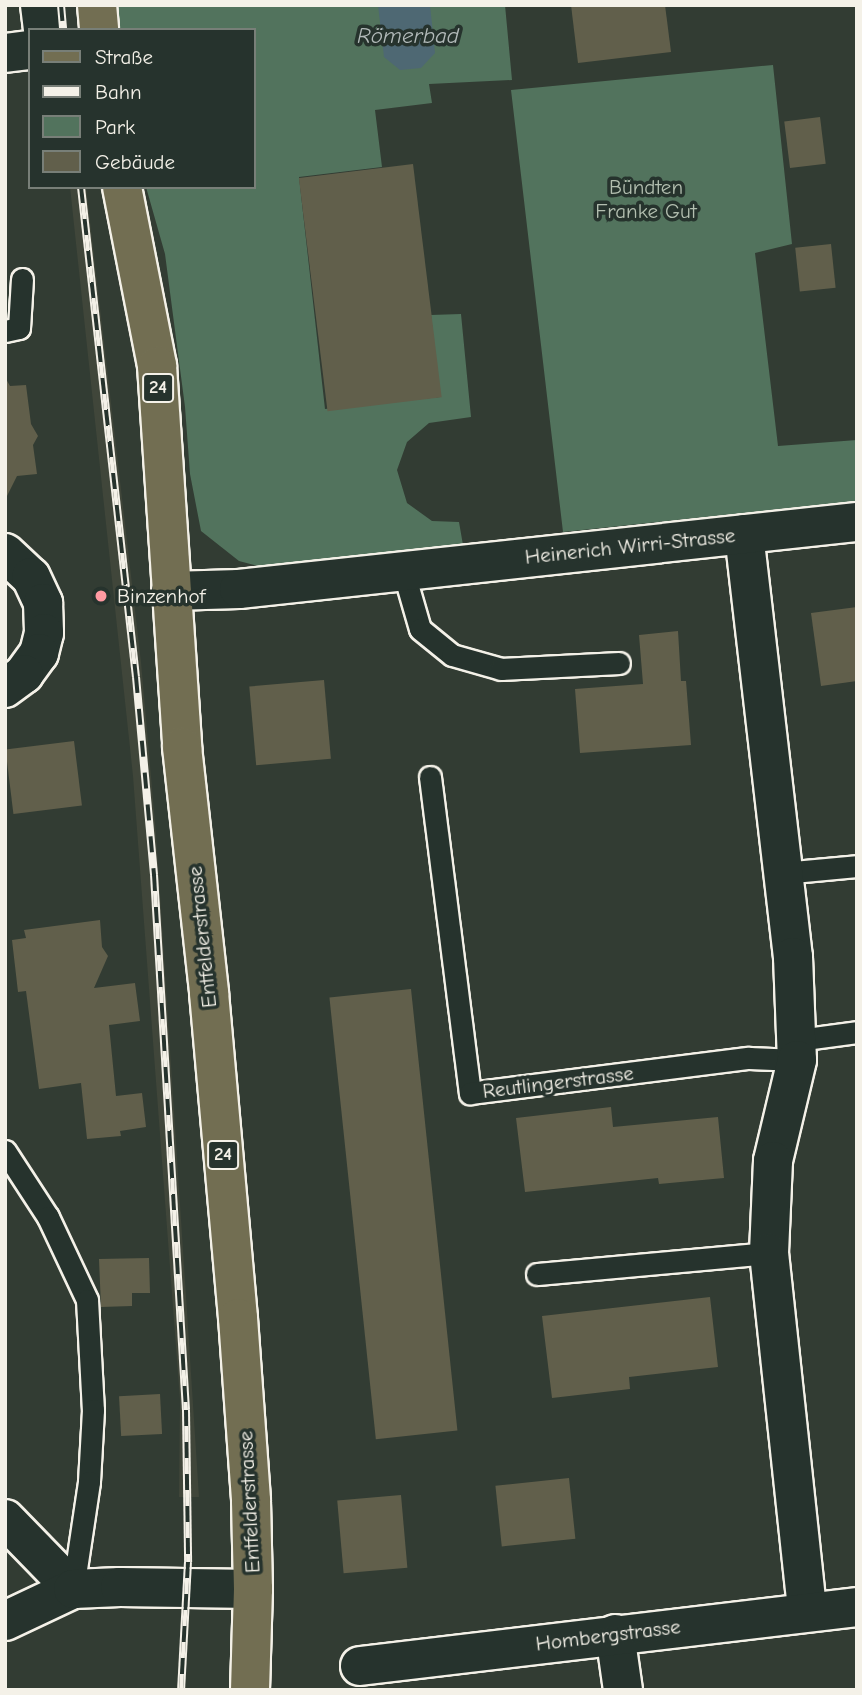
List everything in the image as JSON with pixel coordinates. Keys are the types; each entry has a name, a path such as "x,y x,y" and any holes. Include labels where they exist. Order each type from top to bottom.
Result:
{"main road":[{"path":"97,5 99,28"},
{"name":"Entfelderstrasse","path":"122,189 157,366 182,747 209,993 238,1318 251,1501 253,1589 250,1690"}],"street":[{"path":"40,5 43,28"},
{"path":"5,53 28,50"},
{"name":"Heinerich Wirri-Strasse","path":"172,591 239,589 857,522"},
{"path":"744,534 793,957 797,1050 774,1161 769,1253 807,1611"},
{"path":"5,553 31,577 43,603 44,633 39,653 24,674 5,688"},
{"path":"5,1518 73,1589"},
{"path":"5,1621 73,1589 253,1589"},
{"name":"Hombergstrasse","path":"360,1666 857,1607"},
{"path":"615,1634 623,1690"}],"lane":[{"path":"5,331 19,328 22,279"},
{"path":"403,570 421,629 452,654 502,669 620,663"},
{"name":"Reutlingerstrasse","path":"430,777 470,1093 749,1058 797,1050 857,1032"},
{"path":"782,873 857,866"},
{"path":"5,1151 48,1217 87,1300 93,1410 89,1482 73,1589"},
{"path":"537,1275 769,1253"}],"shaded area":[{"path":"70,189 86,189 141,662 156,834 199,1497 179,1497 180,1400 133,776"}],"green space":[{"path":"116,5 505,5 512,80 429,84 432,103 375,110 382,167 299,177 325,409 440,397 431,315 461,314 471,417 429,423 407,442 397,470 407,503 432,521 459,522 463,545 262,567 239,561 201,531 190,474 185,407 165,254 147,189 256,189 256,28 118,28"},
{"name":"Bündten Franke Gut","path":"773,65 792,244 755,253 778,446 857,440 857,501 563,532 511,90"}],"water":[{"name":"Römerbad","path":"378,5 430,5 435,53 421,68 400,70 384,57"}],"building":[{"path":"571,5 665,5 671,52 578,63"},
{"path":"820,117 826,164 790,168 784,121"},
{"path":"413,164 442,397 327,411 299,178"},
{"path":"831,244 836,288 800,292 795,248"},
{"path":"5,377 10,386 26,385 31,424 38,436 33,445 37,474 17,476 5,500"},
{"path":"857,607 857,681 821,686 811,613"},
{"path":"678,631 681,681 686,681 691,745 580,753 575,689 643,684 639,635"},
{"path":"324,680 331,759 256,765 249,687"},
{"path":"74,741 82,806 13,814 6,749"},
{"path":"100,920 102,947 108,956 94,988 135,983 140,1021 109,1025 116,1096 142,1093 146,1127 120,1131 121,1136 87,1139 81,1083 39,1089 26,991 18,992 12,940 26,938 24,930"},
{"path":"411,989 457,1431 376,1439 329,998"},
{"path":"611,1107 613,1127 718,1117 724,1178 659,1184 658,1178 525,1192 516,1118"},
{"path":"149,1258 150,1293 132,1293 132,1306 101,1307 99,1259"},
{"path":"710,1297 718,1367 629,1377 630,1389 552,1398 542,1316"},
{"path":"160,1394 162,1434 121,1436 119,1396"},
{"path":"569,1478 575,1539 502,1546 495,1486"},
{"path":"401,1495 407,1568 344,1573 337,1501"}],"railway":[{"path":"61,5 63,28"},
{"path":"81,189 136,677 154,875 186,1410 188,1562 181,1690"}],"place":[{"name":"Binzenhof","path":"101,596"}]}
